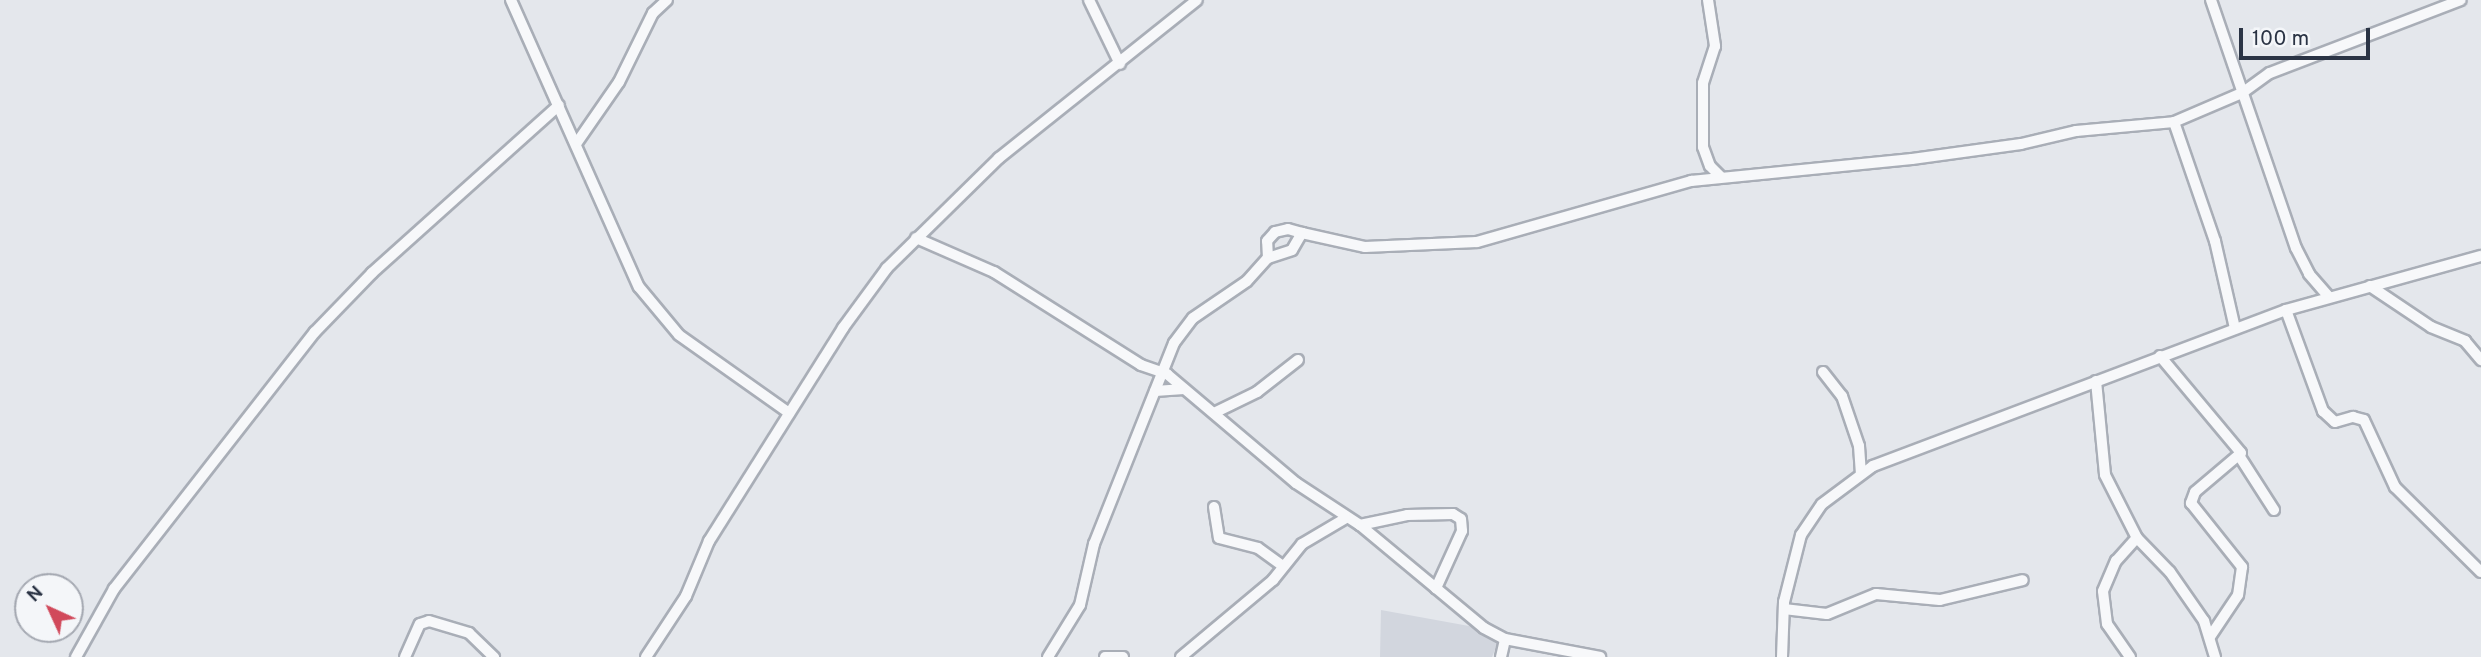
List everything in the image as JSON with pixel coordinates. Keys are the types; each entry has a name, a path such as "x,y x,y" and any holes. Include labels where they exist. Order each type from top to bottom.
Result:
{"street":[{"path":"511,0 626,263 658,313 701,353 789,413"},
{"path":"576,144 620,82 653,13 667,0"},
{"path":"1089,0 1120,64"},
{"path":"646,657 686,597 709,541 849,319 916,238 999,158 1197,0"},
{"path":"1708,0 1715,46 1703,83 1703,147 1710,166 1721,177"},
{"path":"2211,0 2304,265 2329,297"},
{"path":"1268,258 1267,241 1275,232 1302,233 1365,247 1477,242 1658,187 1721,177 1912,159 2021,144 2076,131 2174,122 2242,93 2270,72 2461,0"},
{"path":"76,657 114,589 315,332 372,273 559,105"},
{"path":"2174,122 2215,241 2235,328"},
{"path":"1048,657 1080,605 1094,544 1155,391 1160,370 1186,326 1247,281 1268,258 1292,250 1302,233"},
{"path":"916,238 994,272 1141,365 1160,370 1296,483 1320,495 1504,639 1600,657"},
{"path":"1782,657 1783,609 1801,535 1822,504 1861,474 1964,428 2286,310 2481,256"},
{"path":"2370,285 2431,327 2465,341 2481,360"},
{"path":"2286,310 2323,411 2335,422 2353,417 2364,421 2395,487 2481,572"},
{"path":"2160,356 2239,449 2241,457 2274,510"},
{"path":"1214,413 1257,393 1298,360"},
{"path":"1823,372 1842,396 1859,446 1861,474"},
{"path":"2096,381 2100,458 2137,538 2170,572 2210,637 2215,657"},
{"path":"1155,391 1184,389"},
{"path":"2210,637 2238,595 2242,567 2191,503 2195,492 2241,457"},
{"path":"1214,507 1219,538 1258,548 1281,565"},
{"path":"1360,525 1407,515 1453,514 1461,519 1462,531 1436,588"},
{"path":"1181,657 1273,580 1281,565 1302,544 1346,518"},
{"path":"2130,657 2107,624 2103,591 2116,561 2137,538"},
{"path":"1783,609 1827,614 1876,594 1940,600 2024,580"},
{"path":"405,657 420,624 429,621 469,633 494,657"},
{"path":"1501,657 1504,639"},
{"path":"1105,657 1123,657"}],"shaded area":[{"path":"1381,610 1502,632 1492,657 1380,657"}]}
